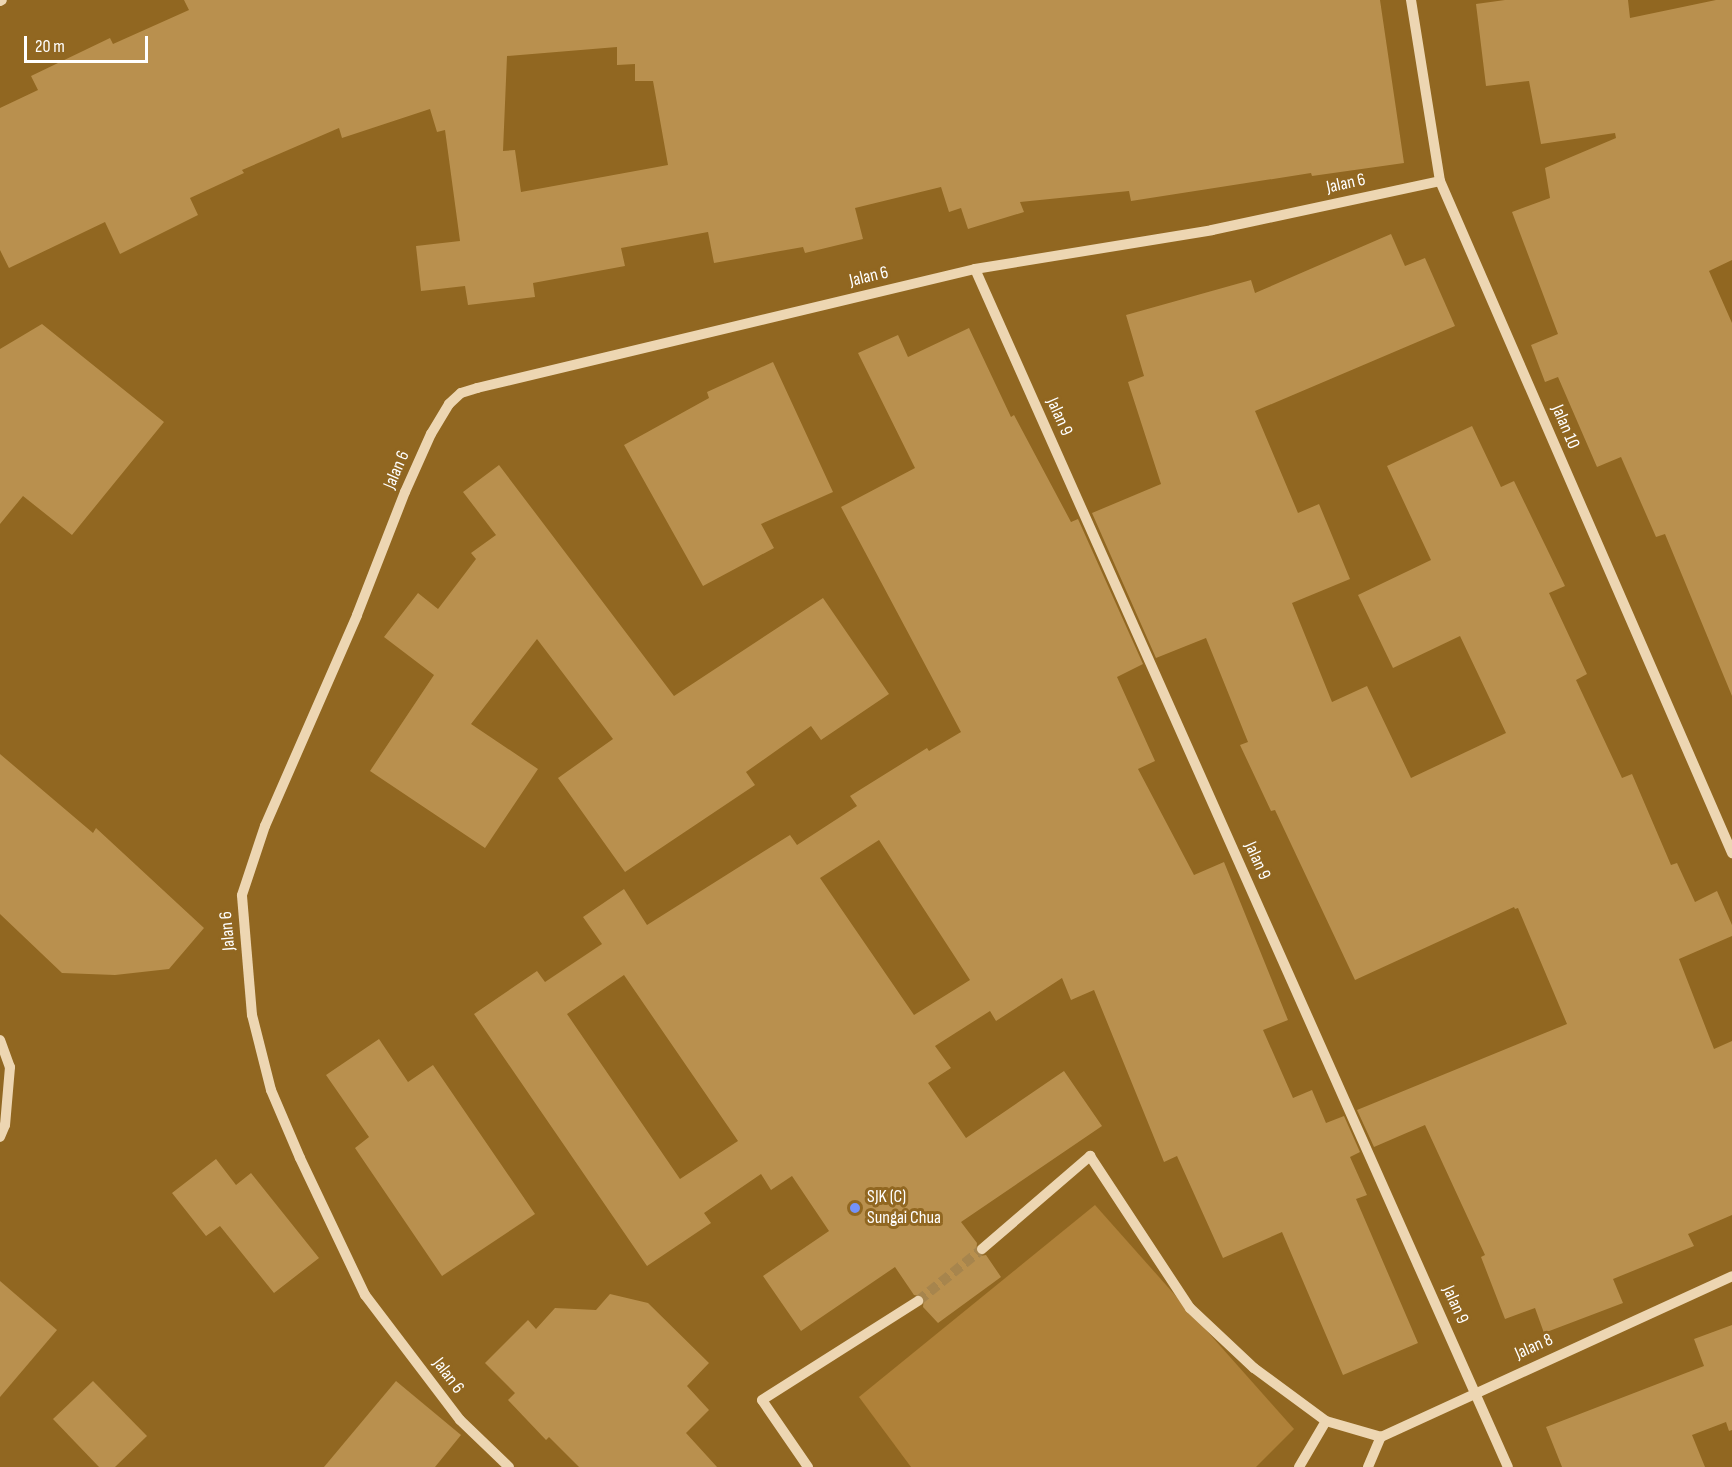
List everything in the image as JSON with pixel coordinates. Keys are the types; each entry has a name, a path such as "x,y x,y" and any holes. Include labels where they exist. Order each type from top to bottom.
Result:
{"street":[{"name":"Jalan 10","path":"1411,0 1440,180 1732,854"},
{"name":"Jalan 6","path":"509,1467 460,1420 365,1295 300,1158 271,1090 252,1015 242,896 265,826 431,434 449,404 461,393 975,269 1212,230 1440,180"},
{"name":"Jalan 9","path":"975,269 1508,1467"},
{"path":"0,1040 10,1067 5,1125 0,1137"},
{"path":"982,1249 1090,1156 1190,1308 1254,1368 1326,1421 1380,1437 1368,1467"},
{"name":"Jalan 8","path":"1380,1437 1732,1276"},
{"path":"808,1467 762,1400 918,1301"},
{"path":"1299,1467 1326,1421"}],"shaded area":[{"path":"1095,1205 1294,1429 1256,1467 911,1467 859,1397"}],"building":[{"path":"184,0 1380,0 1404,163 1312,176 1311,173 1131,201 1129,191 1020,202 1024,212 968,229 961,208 949,212 941,187 855,208 863,239 805,253 803,247 714,263 708,232 621,248 625,266 533,283 535,297 468,305 465,286 421,291 416,246 460,241 445,130 437,132 430,109 342,138 339,128 242,170 244,173 190,198 198,215 120,254 105,222 9,268 0,250 0,108 38,90 31,76 110,38 113,44 189,10","holes":["617,47 617,65 635,64 635,81 653,81 668,165 521,192 515,150 503,151 507,56"]},
{"path":"1505,0 1628,0 1630,18 1716,0 1732,0 1732,260 1709,271 1732,323 1732,696 1665,534 1656,537 1621,457 1597,467 1558,377 1545,382 1531,345 1558,334 1512,212 1550,198 1545,168 1616,138 1615,133 1541,144 1529,81 1486,86 1476,4"},
{"path":"1391,234 1405,266 1425,258 1455,326 1255,411 1298,513 1319,504 1350,579 1292,603 1332,702 1367,686 1411,778 1506,733 1460,636 1393,668 1358,595 1431,560 1387,466 1472,426 1501,487 1514,481 1565,586 1549,593 1587,674 1576,680 1622,778 1632,774 1671,865 1677,863 1695,902 1717,891 1732,925 1732,936 1679,959 1714,1049 1732,1041 1732,1215 1688,1234 1694,1246 1613,1279 1623,1303 1544,1333 1535,1308 1505,1319 1481,1257 1485,1255 1425,1125 1374,1147 1357,1110 1567,1024 1518,908 1514,907 1355,980 1275,810 1271,811 1240,745 1248,742 1206,638 1156,658 1092,513 1161,484 1128,382 1144,376 1126,315 1251,280 1255,293"},
{"path":"42,324 164,422 72,535 23,496 0,524 0,349"},
{"path":"969,328 1011,417 1014,415 1071,522 1078,519 1143,664 1117,677 1155,761 1138,769 1194,875 1224,862 1288,1020 1263,1030 1293,1098 1312,1090 1326,1123 1344,1116 1360,1152 1350,1157 1367,1195 1356,1199 1418,1343 1343,1375 1282,1232 1223,1258 1177,1156 1164,1162 1094,990 1071,1000 1062,978 996,1021 990,1011 935,1046 951,1068 928,1083 966,1138 1064,1071 1102,1126 961,1222 977,1243 976,1253 980,1256 986,1255 1001,1277 938,1323 923,1307 924,1297 914,1295 895,1267 801,1331 763,1276 829,1231 792,1176 771,1190 761,1174 704,1213 711,1223 647,1266 474,1014 537,971 545,982 602,944 583,917 624,889 647,925 790,835 797,845 857,806 850,796 927,748 929,751 961,732 841,507 915,468 858,353 898,335 908,357","holes":["879,840 970,980 914,1015 820,878","624,975 738,1141 680,1179 567,1014"]},
{"path":"773,362 833,492 761,524 774,548 703,586 624,445 709,398 707,392"},
{"path":"499,465 674,696 823,598 889,694 821,740 811,726 746,772 755,785 625,872 558,778 613,739 537,639 471,724 538,769 485,848 370,771 434,675 384,637 418,593 438,609 476,559 471,553 496,535 463,492"},
{"path":"0,754 93,833 96,828 204,928 169,969 115,975 62,973 0,914"},
{"path":"379,1039 408,1082 433,1065 535,1214 442,1276 355,1148 369,1137 326,1075"},
{"path":"216,1159 236,1185 251,1173 319,1258 274,1293 220,1226 206,1236 172,1193"},
{"path":"0,1281 57,1330 0,1397"},
{"path":"610,1294 648,1303 709,1363 687,1386 709,1410 686,1433 717,1467 579,1467 549,1437 546,1440 508,1400 515,1393 485,1363 528,1320 536,1329 555,1308 596,1310"},
{"path":"1732,1325 1732,1430 1729,1431 1726,1422 1692,1435 1705,1467 1562,1467 1546,1427 1704,1366 1694,1339"},
{"path":"93,1381 147,1436 115,1467 99,1467 53,1419"},
{"path":"396,1381 461,1435 435,1467 324,1467"}],"tunnel":[{"path":"918,1301 982,1249"}],"place":[{"name":"SJK (C) Sungai Chua","path":"855,1208"}]}
